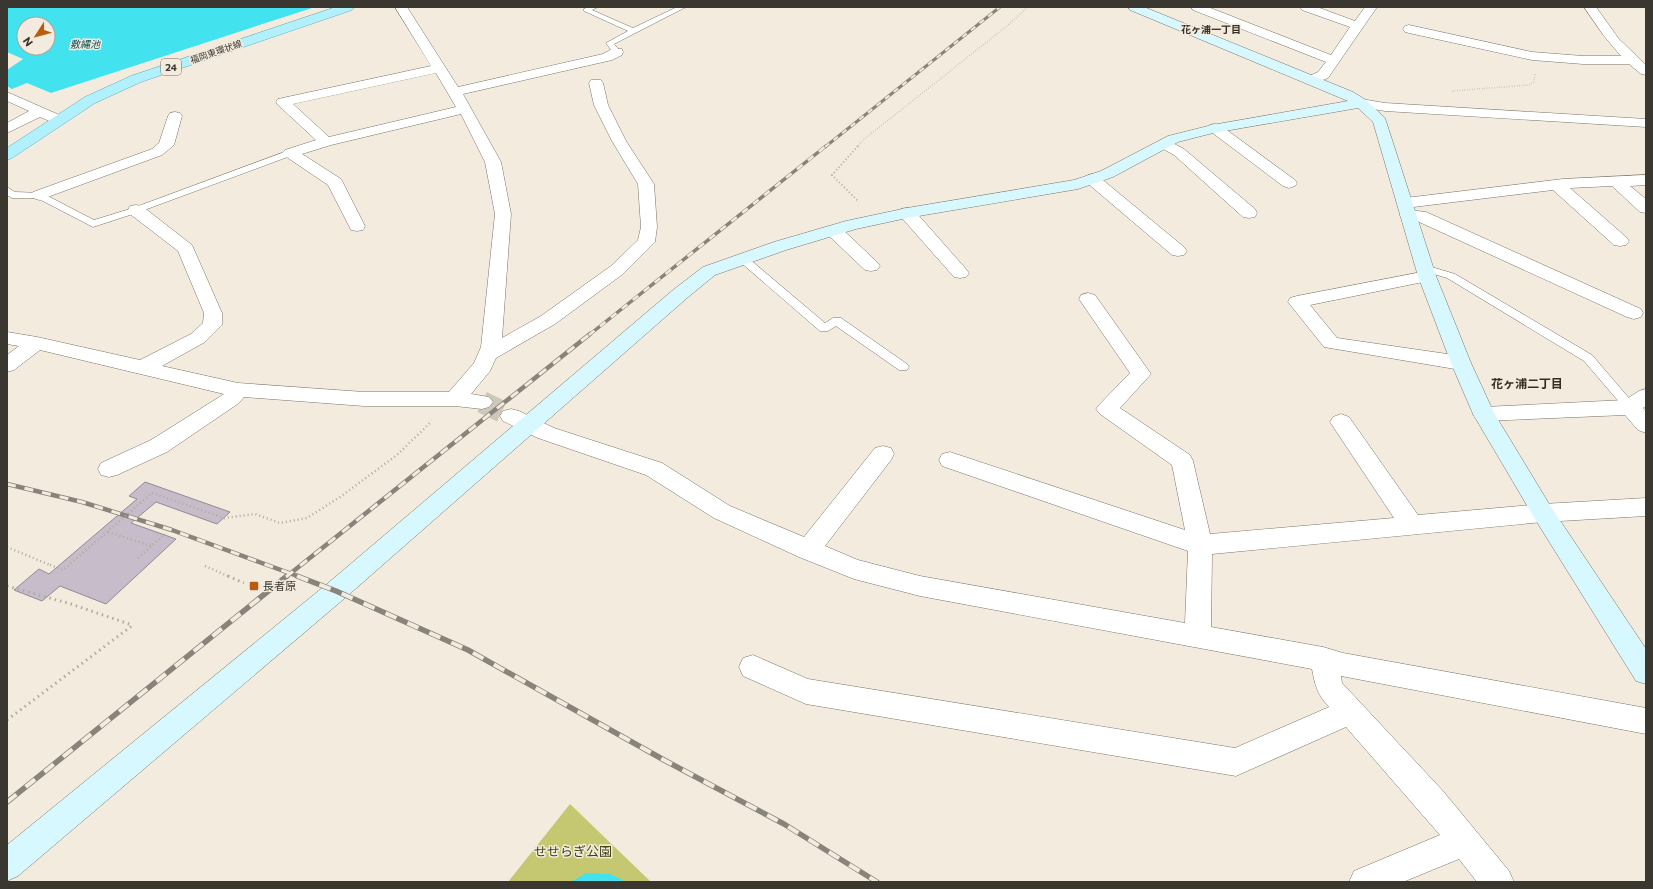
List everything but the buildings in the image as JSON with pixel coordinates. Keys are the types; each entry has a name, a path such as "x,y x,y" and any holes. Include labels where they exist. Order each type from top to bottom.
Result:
{"main road":[{"name":"福岡東環状線","path":"7,156 90,100 136,79 348,7"}],"street":[{"path":"401,7 465,109 493,162 503,214 491,347 483,366 455,399"},
{"path":"1134,7 1348,95 1361,104 1380,121 1426,272 1461,364 1484,414 1543,513 1646,672"},
{"path":"1198,7 1333,60"},
{"path":"1306,7 1358,26"},
{"path":"1312,80 1322,75 1371,7"},
{"path":"1590,7 1603,30 1630,60 1646,71"},
{"path":"1409,29 1532,56 1583,60 1630,60"},
{"path":"454,92 607,57 617,52"},
{"path":"326,142 283,102 439,68"},
{"path":"487,355 548,320 617,270 646,242 649,226 646,184 619,141 608,120 601,105 596,83"},
{"path":"7,96 59,120"},
{"path":"7,865 336,591 519,420 709,271 780,246 877,220 907,213 1047,190 1092,179 1107,174 1173,139 1215,128 1361,104 1385,107 1646,123"},
{"path":"290,153 326,142 465,109"},
{"path":"7,129 40,111"},
{"path":"39,195 157,152 166,145 175,116"},
{"path":"1215,128 1289,183"},
{"path":"1165,144 1179,152 1249,213"},
{"path":"290,153 335,182 357,226"},
{"path":"1092,179 1178,251"},
{"path":"1407,209 1557,185 1646,180"},
{"path":"1616,182 1646,208"},
{"path":"1557,185 1620,241"},
{"path":"1407,209 1634,313"},
{"path":"136,210 186,249 213,313 212,325 198,338 142,368"},
{"path":"907,213 960,273"},
{"path":"834,231 871,266"},
{"path":"1426,272 1297,302 1331,344 1461,364"},
{"path":"1088,299 1141,374 1107,409 1182,461 1200,546 1198,635"},
{"path":"7,338 37,343 238,390 364,399 455,399 482,402"},
{"path":"7,365 37,343"},
{"path":"109,469 159,446 232,398 238,390"},
{"path":"1484,414 1638,402 1646,425"},
{"path":"519,420 546,433 654,468 722,512 854,569 920,586 1198,635 1322,659 1343,665 1646,721"},
{"path":"1342,422 1412,526"},
{"path":"808,550 883,454"},
{"path":"950,460 1200,546 1543,513 1646,507"},
{"path":"1322,659 1330,689 1349,712 1432,802 1498,882"},
{"path":"753,667 806,691 1236,762 1349,712"},
{"path":"1365,882 1464,841"}],"lane":[{"path":"594,7 586,10 633,31"},
{"path":"617,52 610,43 681,7"},
{"path":"7,190 12,195 39,195 93,224 136,210 290,153"},
{"path":"743,259 824,328 837,320 903,367"},
{"path":"1426,272 1451,276 1588,358 1638,402"}],"path":[{"path":"877,220 832,175 863,140 1007,26 1028,7"},
{"path":"1450,91 1529,85 1534,82 1536,77 1532,56"},
{"path":"7,548 63,570 152,493 224,518 256,514 280,523 307,518 340,497 397,455 455,399"},
{"path":"108,532 152,546"},
{"path":"138,558 165,534"},
{"path":"205,566 244,583"},
{"path":"7,586 71,604 133,625 7,720"}],"green space":[{"name":"せせらぎ公園","path":"570,804 650,881 508,882"}],"water":[{"name":"敷縄池","path":"7,7 315,7 51,93 27,83 12,89 7,86 7,70 23,59 16,56 56,56 56,16 16,16 16,56 7,52"},
{"path":"586,873 610,874 623,880 621,882 571,882"}],"tunnel":[{"path":"482,402 511,416"}],"railway":[{"path":"825,147 1000,7"},
{"path":"589,335 826,146"},
{"path":"290,573 590,334"},
{"path":"7,484 82,502 172,530 290,573"},
{"path":"286,577 290,573"},
{"path":"290,573 300,577"},
{"path":"7,802 287,576"},
{"path":"297,576 336,591 468,650 664,760 784,824 877,882"}],"place":[{"name":"長者原","path":"254,586"}],"district":[{"name":"花ヶ浦一丁目","path":"1211,29"},
{"name":"花ヶ浦二丁目","path":"1527,384"}]}
